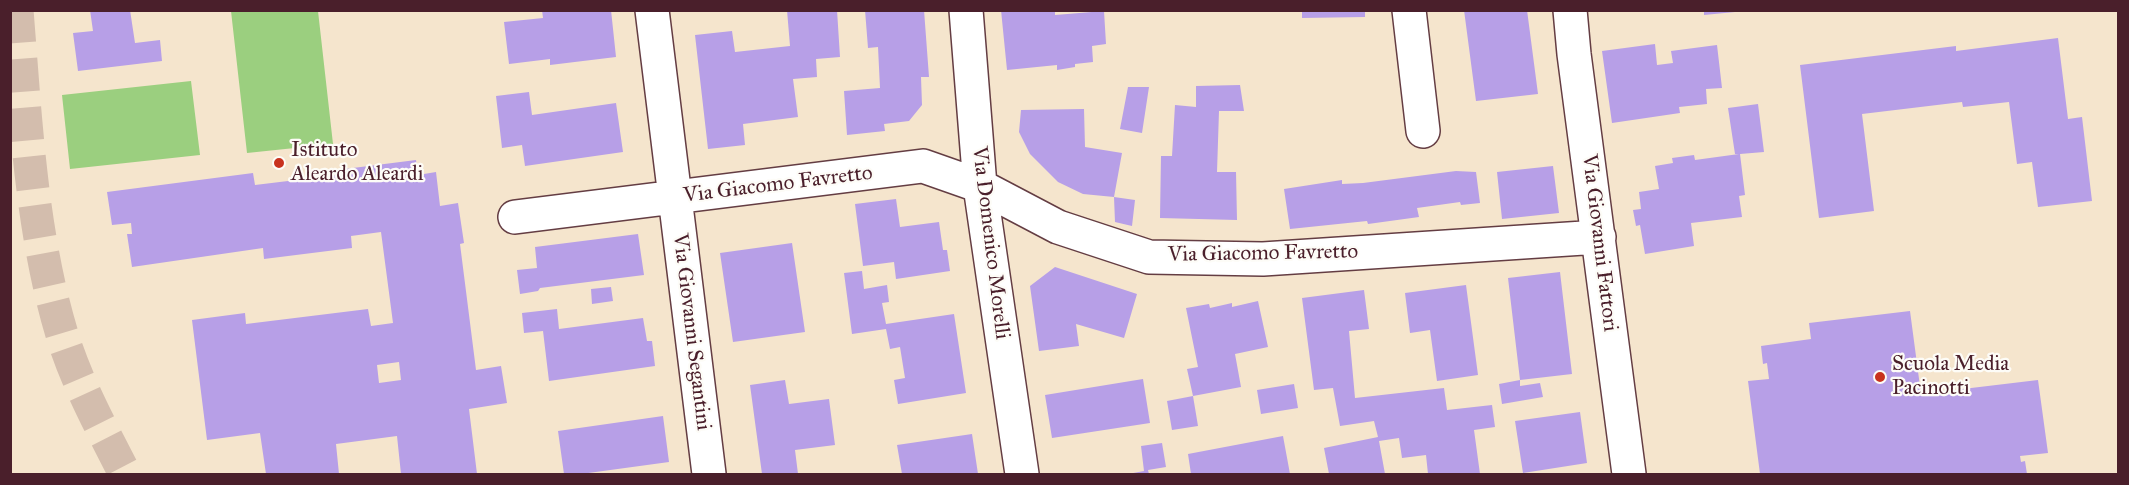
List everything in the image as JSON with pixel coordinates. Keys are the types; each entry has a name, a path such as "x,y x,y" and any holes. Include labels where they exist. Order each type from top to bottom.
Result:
{"street":[{"name":"Via Giovanni Segantini","path":"652,10 709,474"},
{"name":"Via Domenico Morelli","path":"966,10 980,186 1022,474"},
{"path":"1409,10 1423,131"},
{"name":"Via Giovanni Fattori","path":"1570,10 1629,474"},
{"name":"Via Giacomo Favretto","path":"515,217 923,166 980,186 1058,227 1149,257 1263,259 1599,237"}],"green space":[{"path":"231,11 318,11 333,144 247,153"},
{"path":"191,81 200,155 70,169 62,95"}],"building":[{"path":"90,10 130,10 135,43 160,40 162,61 78,71 73,33 93,31"},
{"path":"542,10 611,10 616,57 550,65 550,59 509,64 504,22 543,18"},
{"path":"787,10 837,10 840,57 816,59 817,77 793,79 798,117 743,124 745,145 708,149 695,35 732,31 735,52 790,46"},
{"path":"865,10 924,10 929,77 921,77 922,105 909,121 884,124 885,131 847,135 844,91 880,88 878,47 868,48"},
{"path":"1001,10 1055,10 1055,15 1104,11 1106,44 1092,46 1093,62 1075,64 1075,67 1057,70 1057,65 1007,70"},
{"path":"1302,10 1365,10 1365,17 1302,18"},
{"path":"1464,10 1527,10 1538,94 1476,101"},
{"path":"1704,10 1735,10 1735,12 1704,15"},
{"path":"2058,38 2068,119 2082,117 2092,201 2038,207 2032,162 2017,164 2009,102 1963,107 1962,102 1862,114 1874,211 1819,218 1800,65 1956,46 1956,51"},
{"path":"1655,44 1657,65 1673,63 1671,51 1717,45 1722,88 1706,89 1707,104 1679,107 1680,113 1612,123 1602,51"},
{"path":"1240,85 1244,111 1219,111 1217,172 1236,172 1237,220 1160,218 1161,156 1172,156 1175,105 1196,107 1196,86"},
{"path":"1128,87 1149,87 1142,133 1120,129"},
{"path":"529,92 532,115 616,103 623,152 525,166 522,145 502,148 496,96"},
{"path":"1758,104 1764,152 1740,154 1745,195 1739,196 1742,217 1691,223 1694,246 1645,254 1640,225 1636,226 1633,210 1641,209 1639,192 1659,189 1655,166 1673,163 1672,158 1694,155 1695,160 1739,154 1735,154 1728,108"},
{"path":"1084,109 1085,147 1122,153 1114,197 1083,194 1058,182 1030,154 1019,132 1021,110"},
{"path":"416,160 418,175 436,172 440,206 458,203 464,243 460,244 476,370 501,366 507,403 469,409 477,474 401,474 397,436 336,444 339,474 266,474 260,433 207,440 192,320 245,313 246,324 368,309 371,326 393,323 381,232 351,236 352,248 264,259 263,248 132,267 127,234 132,234 131,223 112,225 107,192 253,173 255,185 346,174 345,169","holes":["399,362 401,380 379,383 377,365"]},
{"path":"1553,166 1559,213 1502,219 1497,172"},
{"path":"1456,171 1476,172 1480,203 1461,205 1460,202 1417,208 1419,217 1368,224 1367,221 1290,229 1284,189 1342,180 1342,184 1363,183"},
{"path":"1114,197 1135,200 1132,226 1115,222"},
{"path":"896,199 900,227 939,222 943,250 947,250 950,271 896,279 894,262 863,266 855,204"},
{"path":"638,234 644,275 540,288 538,291 520,294 517,270 537,268 535,247"},
{"path":"792,243 805,332 733,342 720,253"},
{"path":"1055,267 1137,294 1124,338 1076,324 1079,346 1039,351 1030,286"},
{"path":"862,271 864,289 887,285 889,302 882,303 886,324 954,314 966,393 898,404 894,380 905,378 900,347 890,349 886,329 852,334 844,273"},
{"path":"1560,272 1572,374 1520,380 1508,278"},
{"path":"1466,285 1478,375 1437,381 1430,330 1410,333 1405,293"},
{"path":"611,287 613,301 592,304 591,289"},
{"path":"1364,290 1369,329 1349,331 1355,398 1444,388 1447,410 1492,405 1495,427 1474,430 1480,474 1428,474 1426,455 1402,458 1399,438 1379,441 1385,474 1329,474 1324,448 1378,437 1374,421 1340,426 1333,388 1314,390 1302,298"},
{"path":"1258,301 1268,347 1235,354 1241,387 1193,396 1187,369 1198,367 1186,308 1209,304 1210,308 1232,303 1232,307"},
{"path":"557,309 559,329 643,318 647,341 652,341 655,366 549,381 543,331 524,333 522,313"},
{"path":"1910,311 1921,394 2038,380 2048,453 2020,456 2021,462 2025,461 2027,474 1760,474 1748,381 1769,379 1767,363 1763,364 1761,346 1811,339 1809,323"},
{"path":"1143,379 1150,423 1052,438 1045,395"},
{"path":"785,380 789,404 829,399 835,445 795,450 798,474 762,474 750,385"},
{"path":"1520,380 1520,386 1540,383 1543,397 1502,404 1499,384"},
{"path":"1294,384 1298,408 1261,414 1257,390"},
{"path":"1193,396 1198,426 1172,430 1167,401"},
{"path":"1580,412 1587,463 1523,473 1515,421"},
{"path":"663,416 669,462 581,474 564,474 558,431"},
{"path":"972,434 978,474 902,474 897,445"},
{"path":"1283,436 1290,474 1191,474 1188,454"},
{"path":"1162,443 1166,467 1148,470 1149,474 1128,474 1144,471 1141,446"}],"tunnel":[{"path":"17,10 27,136 37,219 53,301 64,341 77,375 125,474"}],"place":[{"name":"Istituto Aleardo Aleardi","path":"279,163"},
{"name":"Scuola Media Pacinotti","path":"1880,377"}]}
